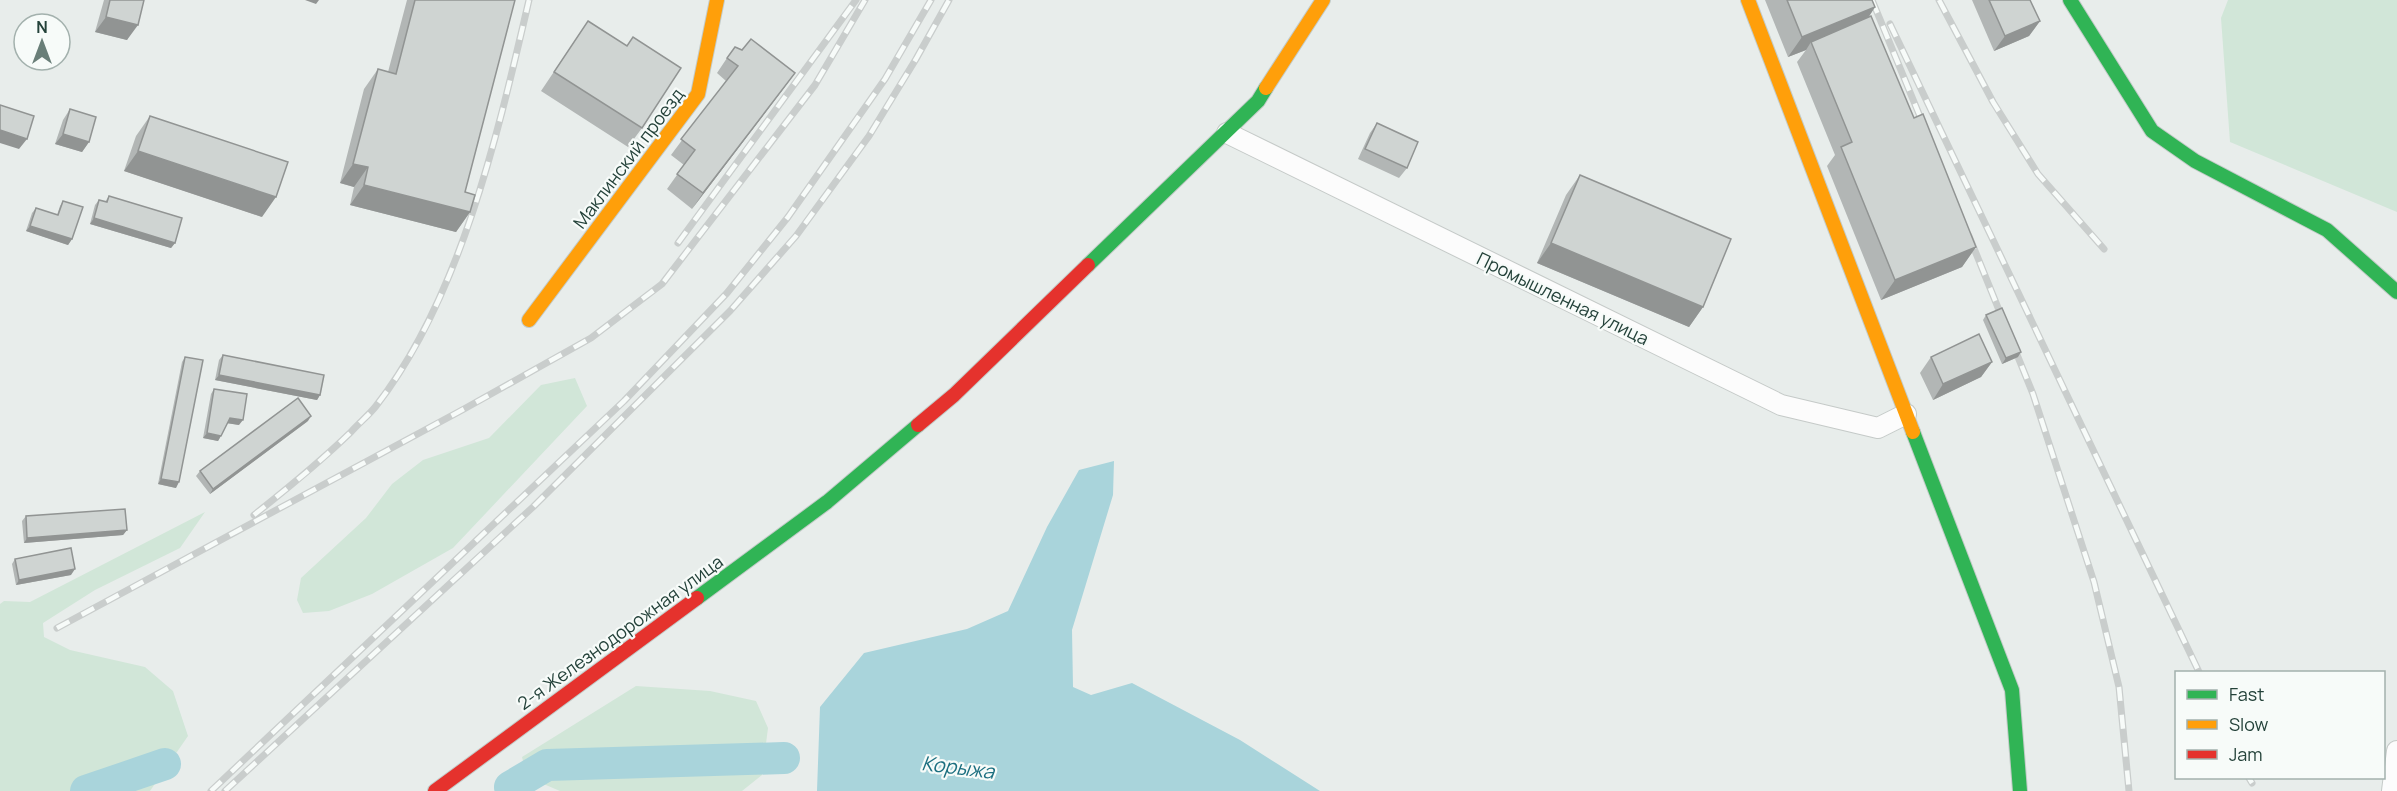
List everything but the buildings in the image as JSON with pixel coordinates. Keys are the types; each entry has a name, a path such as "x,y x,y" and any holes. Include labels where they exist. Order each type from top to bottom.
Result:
{"street":[{"name":"Маклинский проезд","path":"529,320 698,94 717,0"},
{"name":"2-я Железнодорожная улица","path":"435,791 827,502 954,394 1227,133 1258,100 1323,0"},
{"path":"1748,0 2012,690 2019,791"},
{"path":"2070,0 2152,131 2195,161 2327,231 2397,292"},
{"name":"Промышленная улица","path":"1227,133 1781,405 1878,428 1906,414"},
{"path":"2391,791 2397,751"}],"green space":[{"path":"2228,0 2397,0 2397,212 2230,142 2221,18"},
{"path":"575,378 587,406 453,548 372,594 329,611 303,613 297,600 301,578 366,518 392,484 423,460 489,438 541,385"},
{"path":"205,512 180,548 95,590 43,623 44,637 70,650 145,667 173,691 188,736 150,791 0,791 0,604 4,601 30,602"},
{"path":"636,686 710,691 756,701 768,728 762,775 742,791 560,791 527,777 522,757"}],"water":[{"path":"1114,461 1113,495 1072,630 1073,687 1091,695 1132,683 1240,740 1320,791 817,791 820,707 864,653 967,629 1008,611 1047,527 1079,470"}],"waterway":[{"name":"Корыжа","path":"510,787 547,765 784,758"},
{"name":"Корыжа","path":"86,791 165,764"}],"railway":[{"path":"254,515 351,432 373,409 406,363 454,265 473,212 504,104 529,0"},
{"path":"678,243 856,0"},
{"path":"57,628 591,338 662,284 815,85 865,0"},
{"path":"211,791 624,401 727,293 788,217 885,79 931,0"},
{"path":"225,791 533,507 730,311 796,236 869,136 949,0"},
{"path":"1872,0 1926,131"},
{"path":"1939,0 1993,102 2038,174 2104,249"},
{"path":"1890,24 2199,671"},
{"path":"1969,236 2033,394 2094,582 2119,687 2129,791"},
{"path":"2250,779 2252,783"}],"traffic: fast":[{"path":"2070,0 2152,131 2195,161 2327,230 2397,292"},
{"path":"1088,265 1258,101 1266,88"},
{"path":"697,598 827,502 918,425"},
{"path":"1913,432 2012,690 2020,791"}],"traffic: slow":[{"path":"529,320 698,94 717,0"},
{"path":"1266,88 1323,0"},
{"path":"1748,0 1913,432"}],"traffic: jam":[{"path":"918,425 954,395 1088,265"},
{"path":"435,791 697,598"}]}
